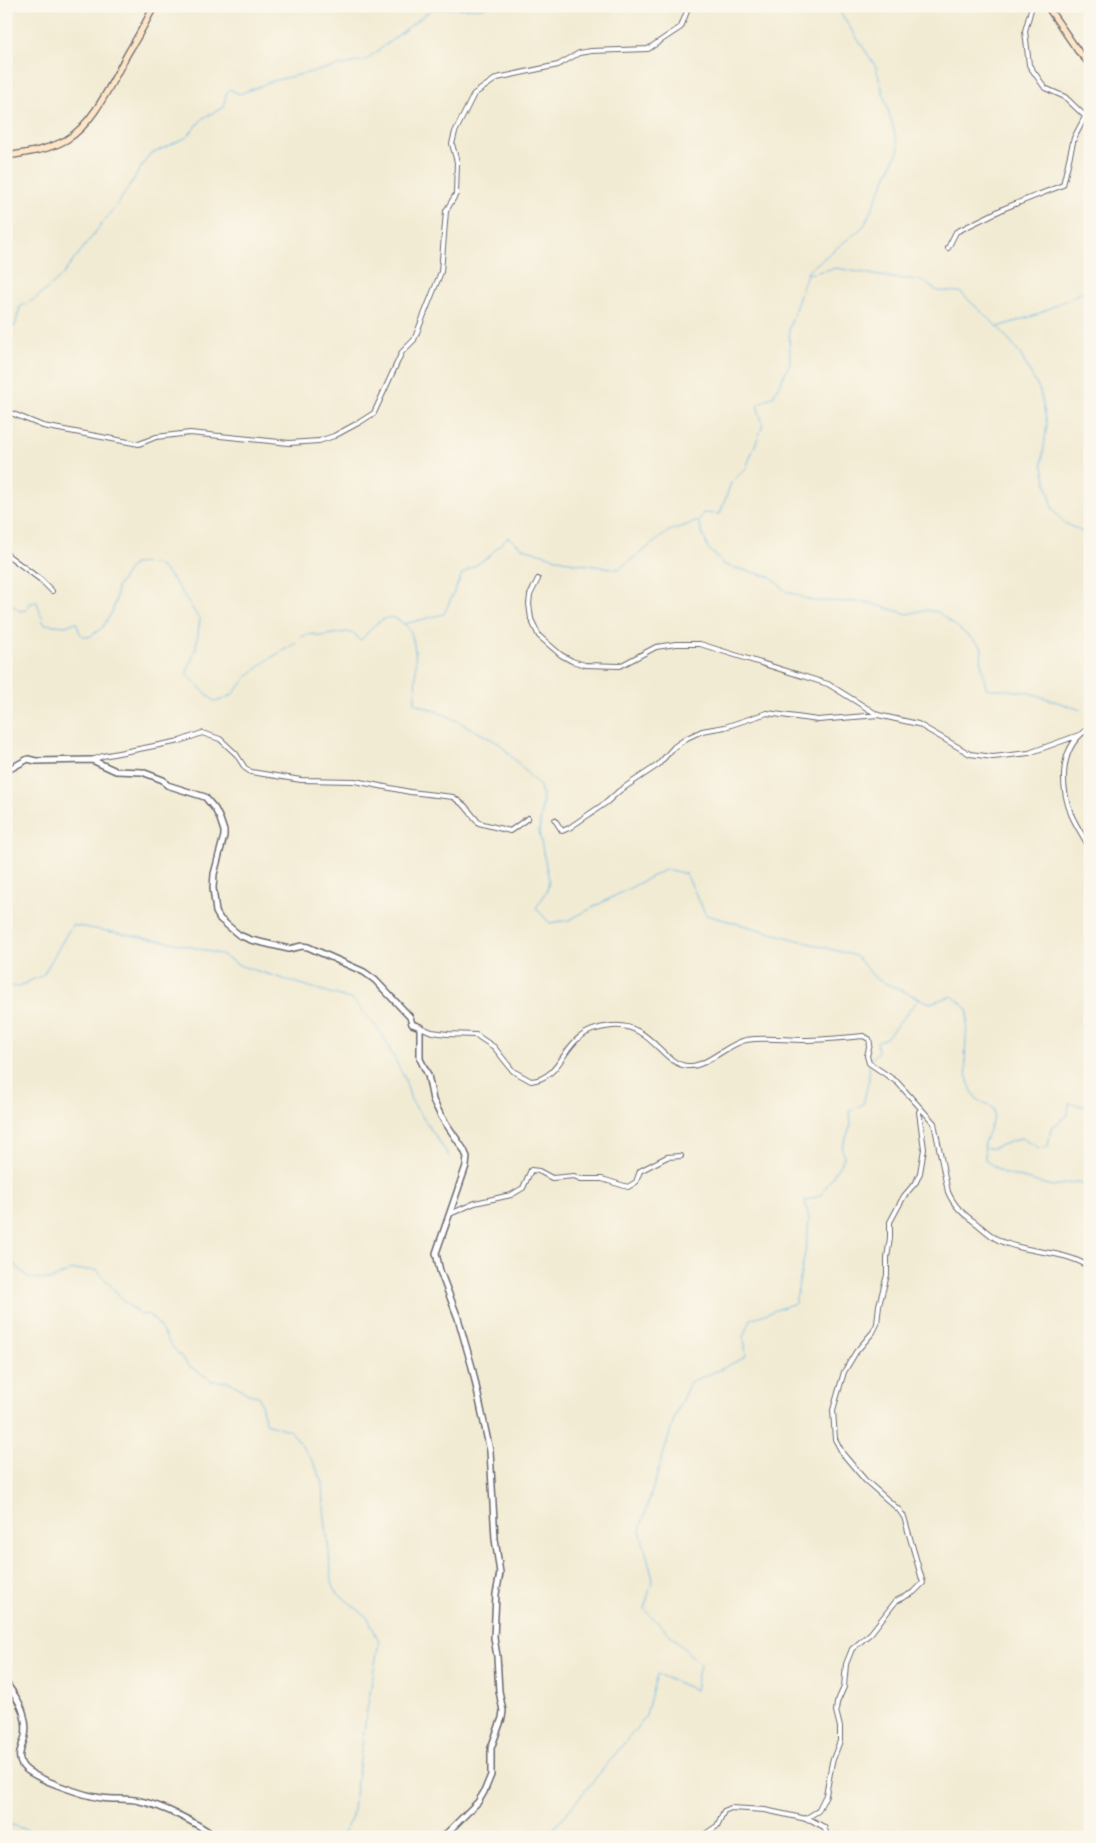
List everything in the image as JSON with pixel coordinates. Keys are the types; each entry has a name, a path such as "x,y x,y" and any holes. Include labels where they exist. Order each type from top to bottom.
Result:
{"main road":[{"path":"6,156 32,152 54,145 72,136 82,126 103,98 154,6"},
{"path":"1047,6 1078,51 1090,64"}],"street":[{"path":"6,410 43,426 139,444 156,437 190,433 289,443 319,441 334,436 360,422 374,413 402,352 414,340 441,272 446,211 456,194 457,162 452,144 455,132 474,94 497,78 558,65 580,53 591,50 648,49 681,26 689,6"},
{"path":"1032,6 1025,31 1029,65 1045,88 1066,97 1090,121"},
{"path":"948,248 956,232 1005,208 1063,184 1074,138 1085,117"},
{"path":"6,554 41,580 52,591"},
{"path":"538,579 530,595 529,604 532,619 539,636 561,655 572,661 585,665 620,666 656,647 676,644 700,644 828,684 878,715"},
{"path":"555,820 562,832 649,772 674,747 702,731 725,728 767,713 818,720 878,715 918,724 970,754 993,757 1029,753 1079,735 1090,728"},
{"path":"6,771 28,759 36,761 92,760 103,756 180,741 202,733 220,740 236,754 245,768 251,772 301,780 355,781 410,792 453,797 465,806 479,823 510,831 528,818"},
{"path":"1079,735 1064,759 1064,787 1071,814 1090,849"},
{"path":"92,760 116,771 142,772 163,780 167,785 205,797 215,809 224,831 223,844 214,874 214,904 220,919 234,931 251,940 290,949 302,946 308,947 364,972 410,1017 412,1024 432,1032 476,1035 494,1048 513,1071 531,1081 544,1078 556,1069 579,1037 588,1032 613,1026 623,1026 645,1034 672,1059 690,1066 699,1064 747,1040 824,1040 864,1036 869,1039 870,1044 867,1056 869,1062 896,1082 934,1123 948,1192 952,1202 962,1213 1006,1244 1049,1252 1082,1262 1090,1267"},
{"path":"420,1027 420,1059 428,1075 433,1100 441,1116 460,1142 467,1157 466,1166 436,1253 472,1367 490,1451 495,1539 500,1573 496,1594 494,1638 499,1691 503,1711 491,1748 491,1775 478,1802 443,1837"},
{"path":"804,1818 818,1811 826,1795 832,1762 840,1741 840,1728 836,1711 837,1704 844,1687 846,1664 852,1649 872,1633 896,1600 914,1592 923,1583 904,1516 865,1480 843,1454 834,1439 833,1419 833,1410 844,1372 877,1324 879,1305 887,1275 890,1222 920,1173 924,1148 921,1109"},
{"path":"450,1214 474,1203 511,1195 523,1188 531,1170 538,1171 552,1178 574,1176 581,1179 602,1179 628,1186 636,1182 640,1171 667,1157 681,1156"},
{"path":"6,1683 21,1705 25,1717 25,1737 20,1754 22,1766 28,1772 86,1794 103,1798 140,1801 198,1824 216,1837"},
{"path":"701,1837 717,1826 724,1812 731,1808 765,1810 804,1818 824,1826 828,1837"}],"waterway":[{"path":"6,330 15,326 20,307 35,299 60,278 121,199 149,155 187,137 203,118 224,107 226,94 230,89 239,94 276,80 366,60 432,9 483,8 487,6"},
{"path":"699,520 703,513 720,514 731,483 746,468 763,425 757,405 774,395 790,363 789,328 808,271 864,226 899,149 876,67 836,6"},
{"path":"808,274 836,268 892,278 921,280 937,291 960,292 998,327 1036,315 1090,288"},
{"path":"998,327 1020,354 1040,391 1047,424 1042,463 1053,509 1063,522 1090,536"},
{"path":"404,624 444,614 462,574 488,557 508,537 523,548 573,563 619,569 669,531 698,521 708,548 724,565 771,577 786,591 813,601 866,602 908,614 923,610 938,612 982,647 981,661 986,688 1027,692 1081,710"},
{"path":"6,601 20,611 26,610 31,603 37,602 44,624 66,626 76,622 81,634 89,637 102,628 112,612 117,587 133,564 148,563 157,565 174,582 200,619 196,648 187,672 188,676 214,701 219,701 232,695 249,675 269,659 296,643 303,636 313,634 320,636 347,632 355,634 359,640 384,619 394,618 400,621 408,627 414,644 416,660 415,703 448,716 500,744 540,787 543,799 539,832 549,880 547,891 536,908 550,923 569,920 666,869 686,874 706,915 856,956 876,979 930,1003 952,996 966,1007 968,1012 965,1057 971,1090 977,1099 994,1108 994,1117 984,1143 985,1160 1003,1173 1052,1186 1077,1182 1090,1187"},
{"path":"6,985 17,987 43,975 72,925 171,942 220,954 241,966 353,1000 380,1031 405,1079 411,1100 449,1156"},
{"path":"871,1060 878,1051 877,1042 886,1038 919,999"},
{"path":"547,1837 645,1718 657,1674 695,1690 700,1664 644,1609 653,1579 640,1530 676,1413 690,1382 724,1368 746,1356 744,1337 751,1319 795,1303 806,1248 809,1218 805,1201 821,1195 844,1158 842,1148 851,1125 850,1111 863,1104 869,1079 869,1064"},
{"path":"986,1148 993,1148 1021,1138 1039,1148 1048,1147 1051,1128 1068,1115 1069,1103 1086,1107 1090,1104"},
{"path":"6,1257 29,1278 50,1280 72,1270 97,1270 126,1303 141,1315 148,1314 157,1323 170,1344 189,1366 213,1381 230,1382 248,1394 259,1396 266,1423 291,1431 313,1461 323,1483 333,1589 368,1618 379,1641 352,1817 341,1837"},
{"path":"6,1822 29,1831 35,1837"}]}
